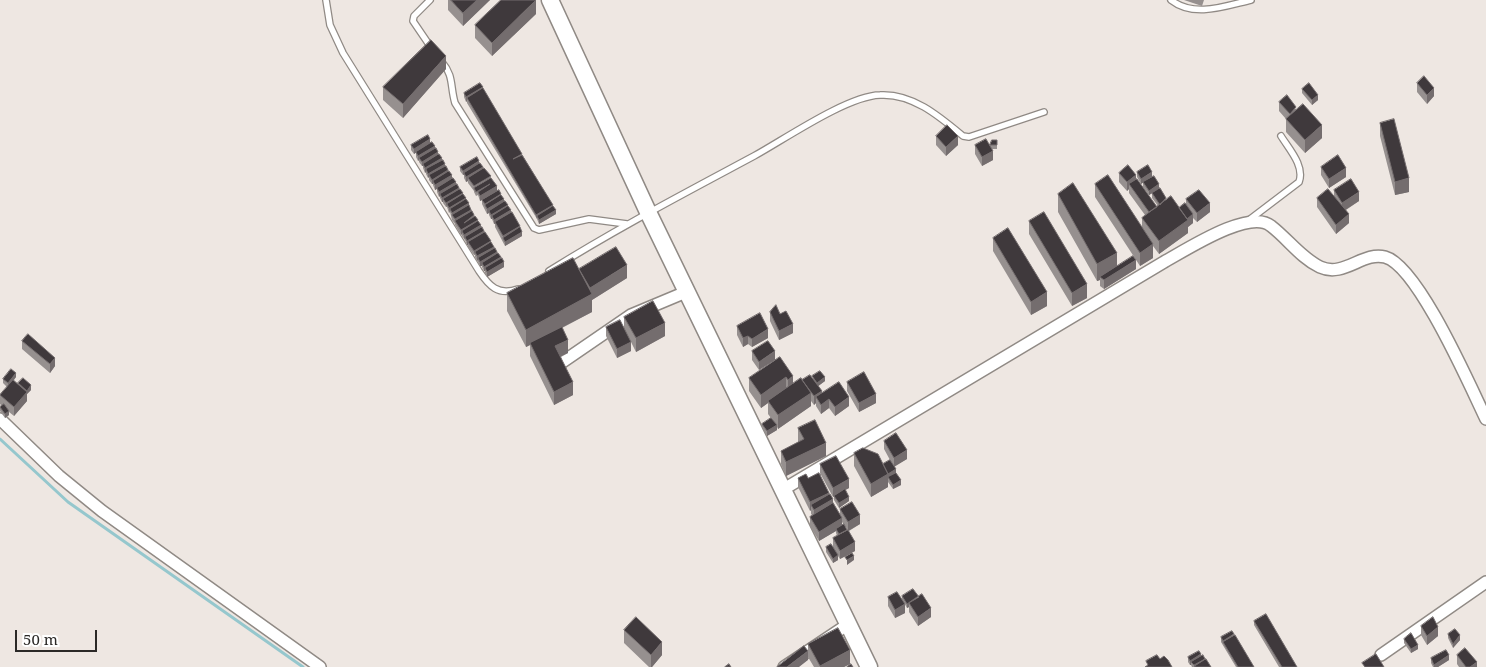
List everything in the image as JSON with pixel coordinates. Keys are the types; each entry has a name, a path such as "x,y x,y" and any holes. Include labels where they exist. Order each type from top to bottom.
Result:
{"street":[{"path":"550,0 686,292 784,489 847,625 869,667"},
{"path":"784,489 1164,262 1215,235 1248,221 1270,224 1307,258 1325,269 1346,268 1377,256 1391,259 1412,280 1429,306 1486,419"},
{"path":"560,363 631,315 686,292"},
{"path":"0,419 59,476 102,510 320,667"},
{"path":"1382,656 1486,582"},
{"path":"784,667 847,625"}],"lane":[{"path":"326,0 330,24 344,53 479,271 491,287 497,290 507,292 523,286"},
{"path":"430,0 414,16 414,24 450,72 451,90 455,103 534,228 539,230 588,219 627,224"},
{"path":"1171,0 1190,10 1210,10 1252,0"},
{"path":"546,274 648,212 830,113 879,95 896,96 914,101 963,136 970,137 1044,112"},
{"path":"1248,221 1299,182 1299,168 1294,155 1281,136"}],"building":[{"path":"451,0 477,0 463,13"},
{"path":"501,0 536,0 492,43 475,25"},
{"path":"431,40 446,56 403,104 383,87"},
{"path":"1424,76 1434,88 1427,95 1417,83"},
{"path":"480,83 483,87 466,97 464,93"},
{"path":"1309,83 1318,95 1312,100 1302,89"},
{"path":"483,88 522,154 513,159 522,155 553,205 536,215 467,98"},
{"path":"1287,95 1296,107 1290,114 1279,102"},
{"path":"1303,104 1322,125 1305,140 1286,119"},
{"path":"1394,119 1409,178 1395,182 1380,123"},
{"path":"947,125 958,136 946,147 936,136"},
{"path":"428,135 430,139 414,149 411,145"},
{"path":"986,139 993,151 982,157 975,145"},
{"path":"992,140 997,140 997,145 990,145"},
{"path":"432,142 435,146 418,156 416,152"},
{"path":"436,148 438,152 422,162 419,158"},
{"path":"439,154 442,158 425,168 423,164"},
{"path":"1338,155 1346,168 1329,179 1321,167"},
{"path":"477,157 479,161 463,171 460,167"},
{"path":"443,160 445,164 428,174 426,169"},
{"path":"480,163 483,167 466,177 464,173"},
{"path":"1128,165 1136,175 1127,182 1119,173"},
{"path":"1148,165 1152,172 1141,179 1137,172"},
{"path":"446,166 448,170 432,180 429,175"},
{"path":"484,168 491,176 474,186 468,178"},
{"path":"449,171 452,175 435,185 433,181"},
{"path":"1108,175 1153,244 1140,253 1095,184"},
{"path":"1154,176 1159,184 1149,191 1143,182"},
{"path":"453,178 456,182 439,192 437,188"},
{"path":"491,178 497,186 480,196 478,192 490,184 476,192 474,188"},
{"path":"1137,179 1157,207 1149,212 1129,184"},
{"path":"1351,179 1359,192 1342,203 1334,190"},
{"path":"1073,183 1117,253 1097,264 1058,194"},
{"path":"457,184 459,188 442,198 440,194"},
{"path":"1160,188 1166,198 1160,205 1152,193"},
{"path":"460,189 463,193 446,203 443,199"},
{"path":"1328,189 1349,214 1336,225 1317,198"},
{"path":"499,190 501,194 485,204 482,200"},
{"path":"1199,190 1210,203 1197,213 1186,199"},
{"path":"463,194 466,198 449,208 447,204"},
{"path":"501,195 504,199 487,209 485,205"},
{"path":"1171,196 1188,220 1159,241 1142,218"},
{"path":"466,199 469,203 452,213 450,209"},
{"path":"505,201 508,205 491,215 489,211"},
{"path":"1185,203 1193,214 1187,219 1179,208"},
{"path":"469,205 471,210 455,219 452,215"},
{"path":"508,206 511,210 494,220 492,216"},
{"path":"553,206 556,210 539,220 537,216"},
{"path":"472,211 474,215 464,223 475,216 478,220 461,230 455,221"},
{"path":"512,212 520,226 503,236 495,222"},
{"path":"1044,212 1087,284 1072,293 1029,221"},
{"path":"478,221 481,225 464,235 462,231"},
{"path":"482,227 484,231 467,241 465,237"},
{"path":"520,227 522,232 505,242 503,238"},
{"path":"1008,228 1047,292 1031,302 993,238"},
{"path":"485,232 491,241 474,251 468,242"},
{"path":"491,242 494,247 477,256 475,252"},
{"path":"616,247 627,265 590,288 579,269"},
{"path":"495,248 497,252 480,262 478,258"},
{"path":"498,253 501,257 484,267 482,263"},
{"path":"1133,256 1136,260 1104,280 1100,277"},
{"path":"502,258 504,262 487,272 485,268"},
{"path":"573,258 592,294 526,330 507,293"},
{"path":"653,301 665,323 636,338 624,317"},
{"path":"776,305 780,314 786,311 793,324 779,331 770,312"},
{"path":"760,313 768,329 752,339 748,336 743,338 737,326"},
{"path":"620,320 631,342 617,349 606,327"},
{"path":"562,327 568,340 555,346 573,382 554,392 530,343"},
{"path":"28,334 55,358 50,364 22,341"},
{"path":"768,341 775,351 759,362 752,351"},
{"path":"780,357 793,376 788,380 786,377 761,395 749,378"},
{"path":"11,369 16,373 8,383 3,379"},
{"path":"820,371 825,377 817,383 812,376"},
{"path":"864,372 876,394 859,403 847,382"},
{"path":"810,375 822,391 814,396 802,380"},
{"path":"23,378 31,385 27,391 18,383"},
{"path":"801,378 811,393 778,415 768,401"},
{"path":"13,380 27,392 14,407 0,395"},
{"path":"839,382 849,397 835,407 829,399 821,405 816,397"},
{"path":"4,404 9,411 5,414 0,407"},
{"path":"771,418 777,425 767,431 762,424"},
{"path":"815,420 826,443 786,462 781,451 804,439 798,428"},
{"path":"896,433 907,450 894,458 884,441"},
{"path":"863,448 878,454 888,474 871,484 854,453"},
{"path":"836,456 849,479 833,488 820,464"},
{"path":"890,460 896,469 888,474 883,464"},
{"path":"819,473 829,493 810,502 798,478 806,474 808,478"},
{"path":"896,473 901,480 893,485 888,477"},
{"path":"845,489 849,497 839,503 834,496"},
{"path":"830,494 833,499 814,510 811,505"},
{"path":"852,502 860,515 848,522 840,509"},
{"path":"833,503 842,518 819,532 810,517"},
{"path":"844,524 847,530 839,534 836,529"},
{"path":"848,530 855,542 840,551 833,538"},
{"path":"831,544 838,555 833,559 826,547"},
{"path":"852,553 854,556 847,560 845,557"},
{"path":"913,589 919,597 907,604 902,596"},
{"path":"897,592 905,604 895,610 888,597"},
{"path":"922,594 931,608 918,617 909,603"},
{"path":"1266,614 1297,667 1282,667 1254,621"},
{"path":"636,617 662,642 651,655 624,630"},
{"path":"1433,617 1438,627 1427,636 1421,626"},
{"path":"838,628 850,650 820,666 808,644"},
{"path":"1455,629 1460,635 1453,644 1448,634"},
{"path":"1232,631 1234,634 1223,641 1221,637"},
{"path":"1411,633 1418,645 1411,649 1404,639"},
{"path":"1235,635 1254,667 1238,667 1223,642"},
{"path":"804,646 808,651 787,667 777,667"},
{"path":"1465,648 1477,662 1470,667 1466,667 1457,655"},
{"path":"1446,650 1449,655 1434,665 1431,658"},
{"path":"1199,651 1201,654 1190,661 1188,657"},
{"path":"1376,654 1384,667 1365,667 1362,663"},
{"path":"1157,655 1160,659 1164,656 1172,667 1145,667 1148,665 1146,661"},
{"path":"1203,655 1205,659 1194,665 1191,662"},
{"path":"1206,659 1211,667 1195,667 1195,666"}],"waterway":[{"path":"0,439 68,502 303,667"}]}
